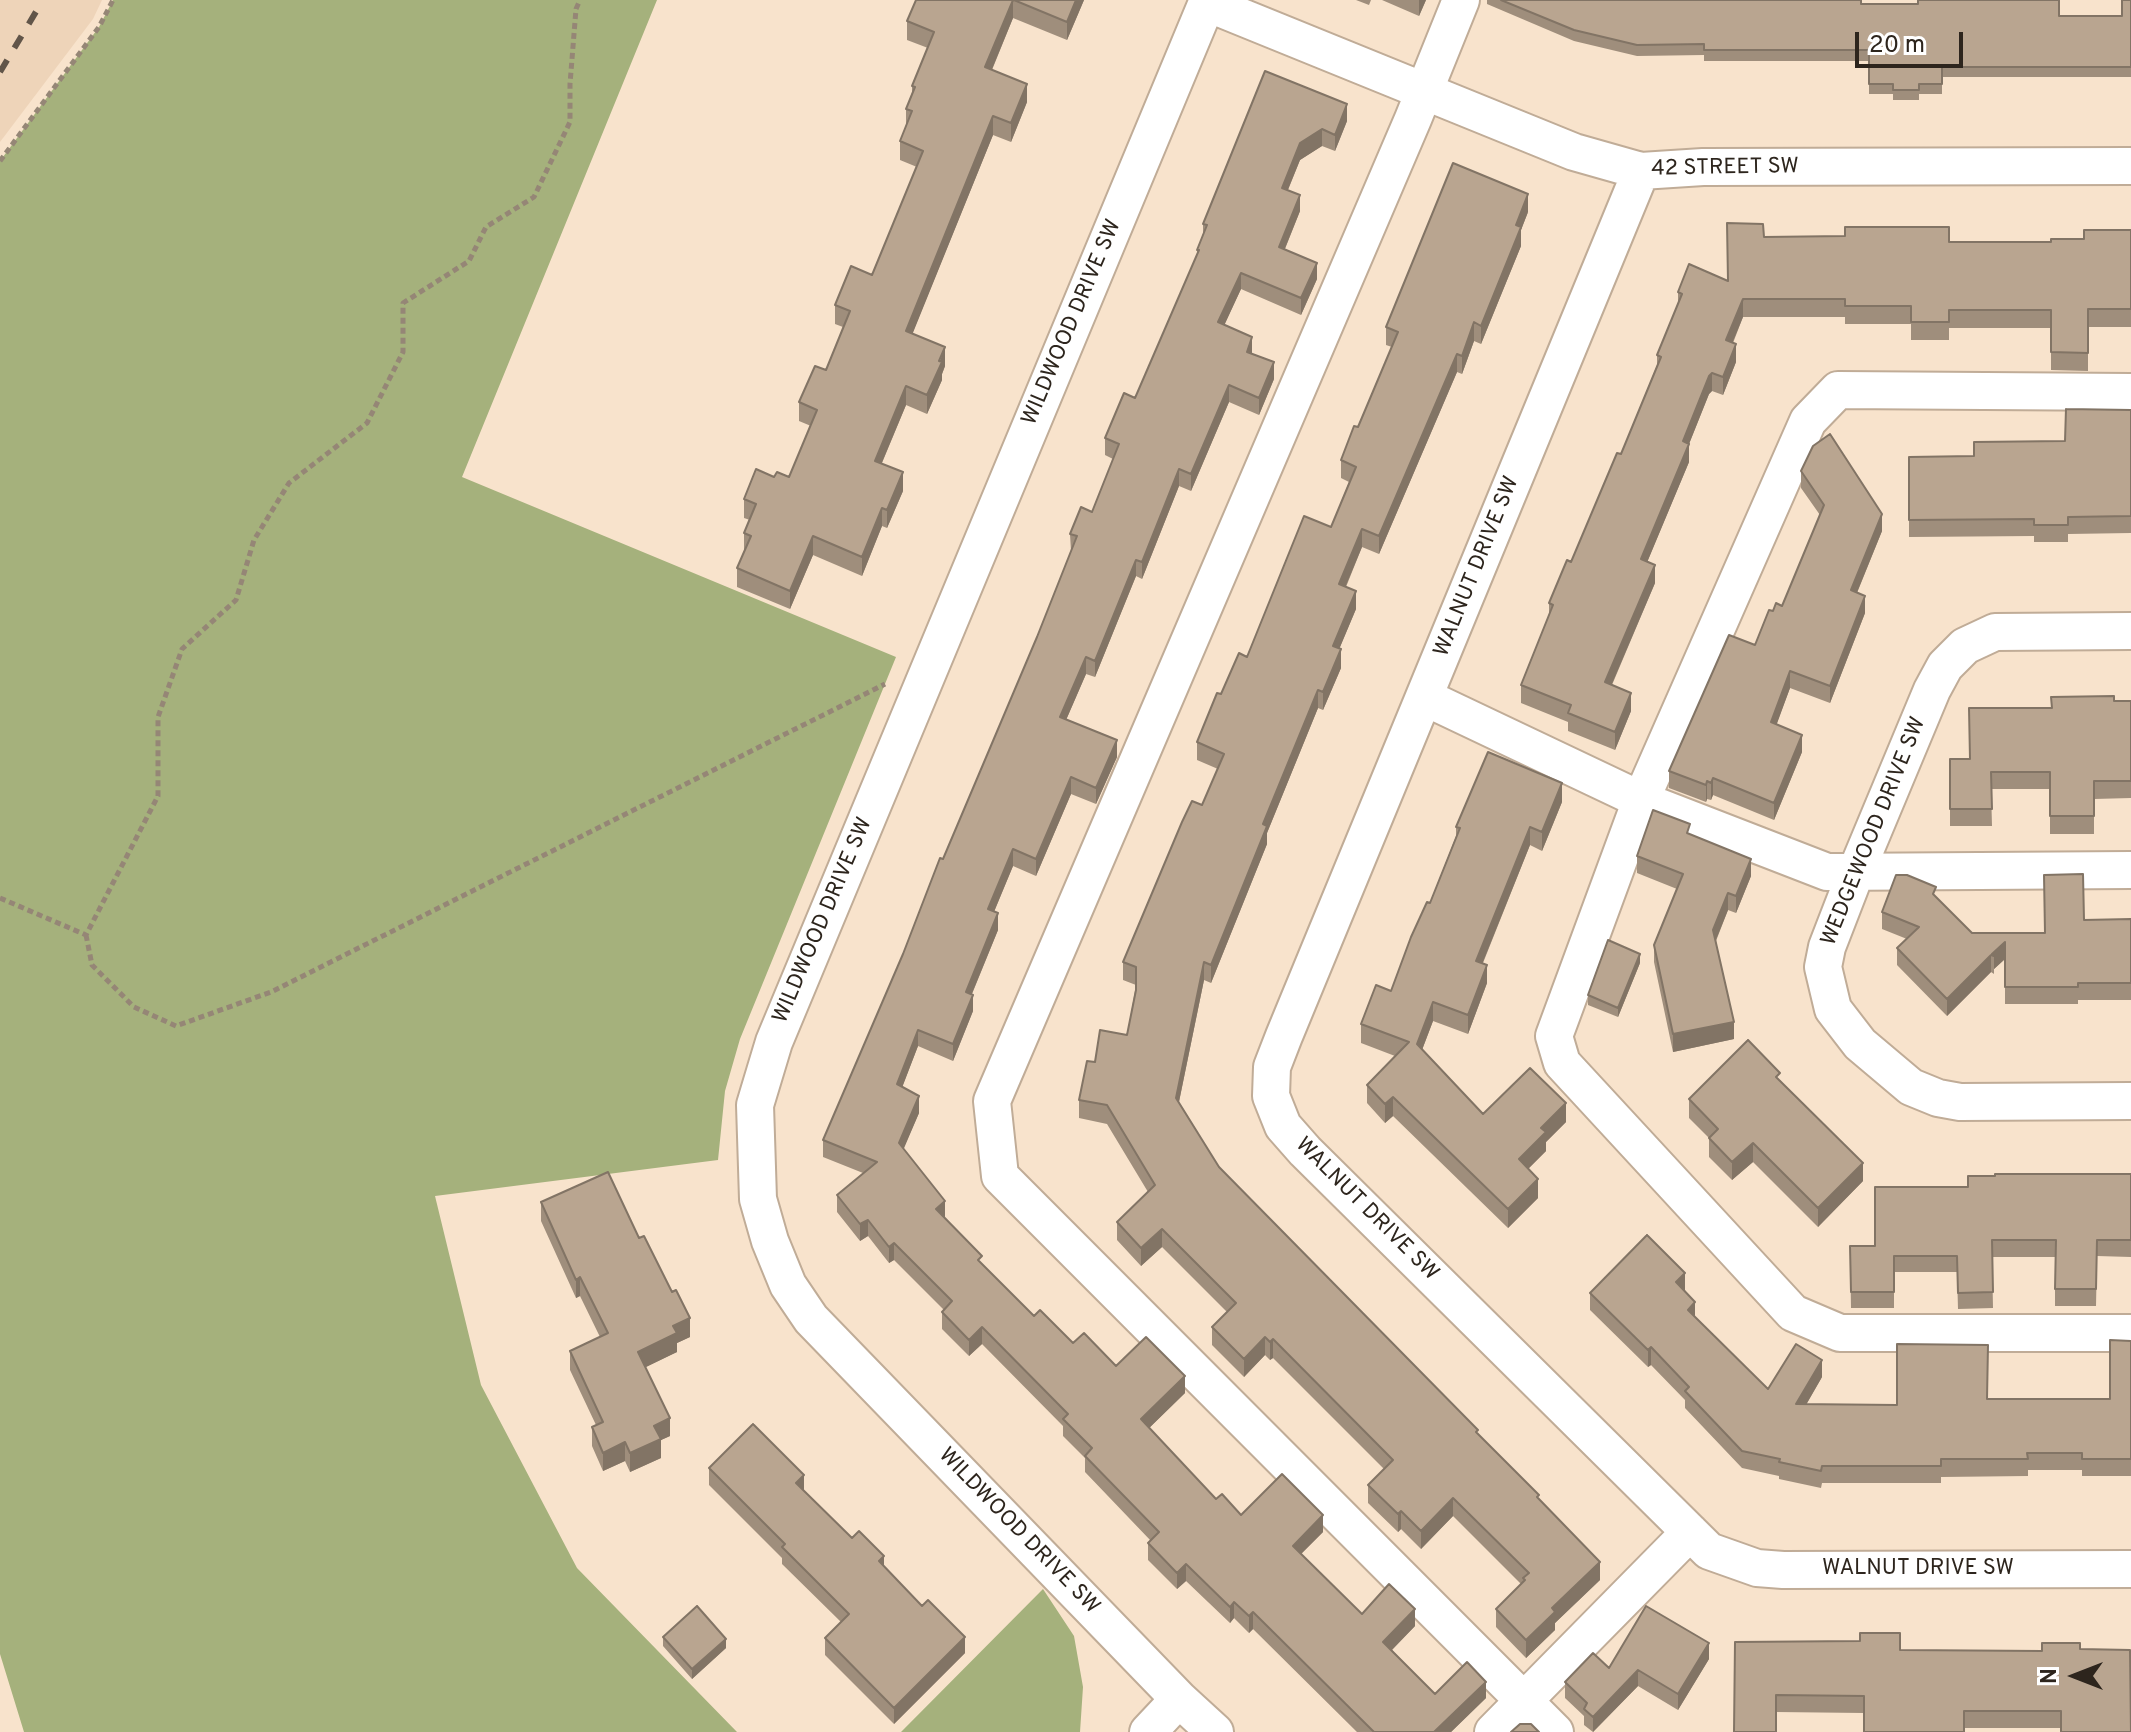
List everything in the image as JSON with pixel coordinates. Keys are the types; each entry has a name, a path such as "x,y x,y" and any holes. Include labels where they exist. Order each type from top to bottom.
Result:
{"street":[{"path":"1461,0 992,1101 1000,1176 1555,1732"},
{"name":"42 STREET SW","path":"1207,1 1574,152 1641,171 1703,167 2131,166"},
{"name":"WILDWOOD DRIVE SW","path":"1207,1 774,1042 755,1105 758,1199 770,1241 788,1285 811,1319 1179,1699 1215,1732"},
{"name":"WALNUT DRIVE SW","path":"1641,171 1284,1036 1272,1067 1271,1096 1283,1126 1305,1151 1709,1551 1757,1568 2131,1569"},
{"path":"2131,392 1838,390 1808,421 1641,800 1554,1036 1562,1063 1793,1313 1840,1333 2131,1333"},
{"name":"WEDGEWOOD DRIVE SW","path":"2131,631 1995,632 1965,646 1945,666 1932,690 1856,872 1827,947 1823,967 1833,1009 1860,1044 1911,1087 1938,1098 1960,1102 2131,1101"},
{"path":"1424,697 1641,800 1827,872 2131,870"},
{"path":"1493,1732 1690,1532"},
{"path":"1148,1732 1179,1699"}],"path":[{"path":"0,161 99,27 113,0"},
{"path":"580,0 576,9 570,122 534,197 486,227 469,261 403,303 403,352 367,423 289,483 254,540 236,600 182,649 158,717 158,796 86,935 92,965 134,1007 176,1026 271,992 893,680"},
{"path":"0,898 86,935"}],"shaded area":[{"path":"0,0 102,0 93,19 0,142"}],"green space":[{"path":"113,0 657,0 462,477 896,657 740,1039 725,1091 718,1160 435,1196 481,1385 577,1568 737,1732 24,1732 0,1654 0,161 99,27"},
{"path":"1043,1589 1074,1636 1083,1687 1080,1732 901,1732"}],"building":[{"path":"916,0 1013,0 985,67 1027,84 1011,123 993,116 906,331 945,347 939,361 942,362 927,395 906,386 875,461 903,472 887,510 882,508 862,557 813,536 790,591 737,568 751,536 744,533 756,504 744,499 756,469 774,477 777,472 789,477 817,410 799,402 815,366 826,370 850,311 835,305 851,266 872,275 923,151 900,141 912,111 906,109 915,87 912,86 934,32 907,21"},
{"path":"1014,0 1076,0 1067,22"},
{"path":"1501,0 1861,0 1861,4 1918,4 1918,0 2059,0 2059,16 2122,16 2122,0 2131,0 2131,67 1942,67 1942,84 1919,84 1919,90 1893,90 1893,84 1869,84 1869,50 1704,50 1704,44 1637,45 1574,30"},
{"path":"1265,71 1347,104 1335,135 1322,129 1300,143 1282,188 1300,195 1279,247 1317,263 1301,298 1241,273 1218,322 1252,337 1247,352 1274,362 1259,398 1229,385 1191,474 1179,469 1142,562 1136,560 1095,661 1086,657 1060,717 1117,740 1096,788 1071,777 1036,859 1013,849 988,909 998,913 966,992 973,995 953,1044 918,1030 897,1084 919,1096 899,1143 945,1201 936,1209 982,1256 978,1260 1034,1316 1040,1310 1073,1343 1084,1333 1116,1366 1146,1337 1185,1376 1141,1419 1216,1499 1222,1494 1241,1515 1282,1474 1323,1515 1293,1546 1362,1614 1389,1584 1415,1609 1383,1642 1435,1694 1467,1662 1486,1682 1434,1732 1374,1732 1253,1612 1249,1616 1234,1602 1230,1607 1186,1564 1177,1573 1148,1543 1159,1532 1085,1456 1092,1448 1063,1419 1068,1414 982,1327 969,1340 942,1312 952,1301 894,1243 889,1247 868,1220 860,1224 837,1195 877,1162 823,1140 903,954 940,858 943,859 1037,637 1077,536 1070,534 1081,507 1092,512 1119,444 1105,438 1124,393 1135,398 1199,250 1207,225 1203,224"},
{"path":"1453,163 1528,194 1516,225 1521,227 1481,326 1474,322 1462,356 1457,354 1379,536 1362,529 1339,584 1356,591 1333,646 1341,649 1323,692 1318,690 1263,824 1267,826 1211,965 1204,962 1176,1098 1219,1167 1478,1430 1476,1432 1600,1562 1552,1608 1555,1612 1526,1640 1496,1609 1529,1573 1453,1498 1421,1531 1401,1511 1398,1514 1368,1485 1393,1460 1273,1339 1270,1342 1265,1337 1244,1359 1212,1327 1236,1303 1162,1229 1141,1248 1117,1222 1155,1185 1107,1105 1079,1100 1087,1061 1095,1062 1100,1030 1127,1035 1136,990 1136,967 1123,962 1192,801 1202,805 1224,754 1197,742 1217,693 1221,694 1239,653 1247,657 1304,516 1331,527 1356,467 1341,460 1398,332 1386,327"},
{"path":"1727,223 1763,224 1764,237 1845,236 1845,227 1949,227 1949,242 2051,242 2051,239 2084,239 2084,230 2131,230 2131,309 2088,309 2088,353 2051,352 2051,310 1949,310 1949,322 1911,322 1911,306 1845,306 1845,299 1743,299 1726,340 1736,344 1723,377 1712,373 1709,376 1683,441 1689,444 1641,559 1655,565 1605,682 1631,693 1615,732 1568,713 1571,705 1521,685 1553,605 1549,603 1567,560 1571,562 1661,357 1657,355 1682,294 1678,292 1689,264 1728,281"},
{"path":"2066,409 2131,410 2131,516 2068,517 2068,525 2034,525 2034,519 1909,520 1909,457 1974,456 1974,442 2065,441"},
{"path":"1830,434 1882,514 1851,590 1865,596 1830,686 1790,671 1771,722 1802,735 1774,803 1713,778 1706,785 1669,771 1729,635 1755,645 1769,610 1773,611 1776,603 1782,606 1824,505 1801,471 1813,446"},
{"path":"2114,696 2114,701 2131,701 2131,781 2094,781 2094,816 2050,816 2050,772 1991,772 1992,809 1950,809 1950,759 1970,759 1969,708 2052,708 2051,697"},
{"path":"1488,752 1562,783 1542,832 1530,827 1476,961 1487,965 1468,1015 1433,1002 1417,1044 1483,1114 1530,1068 1566,1103 1541,1128 1546,1132 1519,1159 1538,1179 1508,1209 1393,1097 1385,1104 1367,1085 1409,1042 1361,1024 1376,985 1391,991 1411,937 1427,902 1430,903 1460,828 1456,827"},
{"path":"1653,810 1690,824 1687,833 1751,859 1736,896 1728,893 1713,930 1734,1022 1673,1034 1654,945 1683,874 1637,856"},
{"path":"2083,874 2084,920 2131,919 2131,983 2005,987 2005,942 1947,999 1897,948 1919,927 1882,912 1896,875 1907,875 1936,887 1933,894 1972,933 2045,933 2044,875"},
{"path":"1608,940 1640,954 1618,1008 1588,995"},
{"path":"1748,1040 1780,1073 1776,1077 1863,1163 1818,1208 1753,1143 1732,1162 1709,1138 1718,1129 1689,1099"},
{"path":"608,1172 639,1238 644,1236 672,1292 676,1290 690,1318 673,1326 677,1333 638,1352 670,1418 654,1426 661,1439 630,1453 625,1442 603,1453 592,1427 603,1422 570,1351 608,1333 580,1277 576,1280 541,1202"},
{"path":"2131,1174 2131,1240 2097,1240 2096,1289 2055,1289 2056,1240 1992,1240 1993,1292 1958,1293 1957,1256 1894,1256 1894,1292 1851,1292 1850,1246 1875,1246 1875,1187 1968,1187 1968,1176"},
{"path":"1647,1235 1685,1273 1676,1282 1695,1302 1688,1310 1768,1389 1796,1344 1822,1360 1796,1404 1897,1405 1897,1344 1988,1345 1987,1399 2110,1399 2110,1340 2131,1341 2131,1459 2082,1459 2082,1453 2027,1453 2028,1459 1941,1459 1941,1466 1822,1466 1821,1471 1742,1451 1685,1391 1689,1387 1651,1347 1648,1350 1590,1293"},
{"path":"753,1424 804,1475 796,1483 852,1538 859,1531 884,1556 879,1561 922,1606 928,1600 965,1637 894,1708 825,1638 849,1614 709,1468"},
{"path":"697,1606 726,1639 692,1669 663,1637"},
{"path":"1646,1606 1709,1643 1678,1694 1638,1670 1593,1717 1584,1709 1587,1703 1565,1682 1593,1653 1609,1668"},
{"path":"1860,1633 1900,1633 1900,1650 2042,1651 2042,1643 2080,1643 2080,1649 2130,1650 2131,1732 2061,1732 2061,1711 1964,1711 1964,1732 1864,1732 1864,1696 1776,1695 1776,1732 1734,1732 1735,1642 1860,1641"},
{"path":"1520,1724 1531,1724 1539,1732 1511,1732"}],"railway":[{"path":"0,72 43,0"}]}
